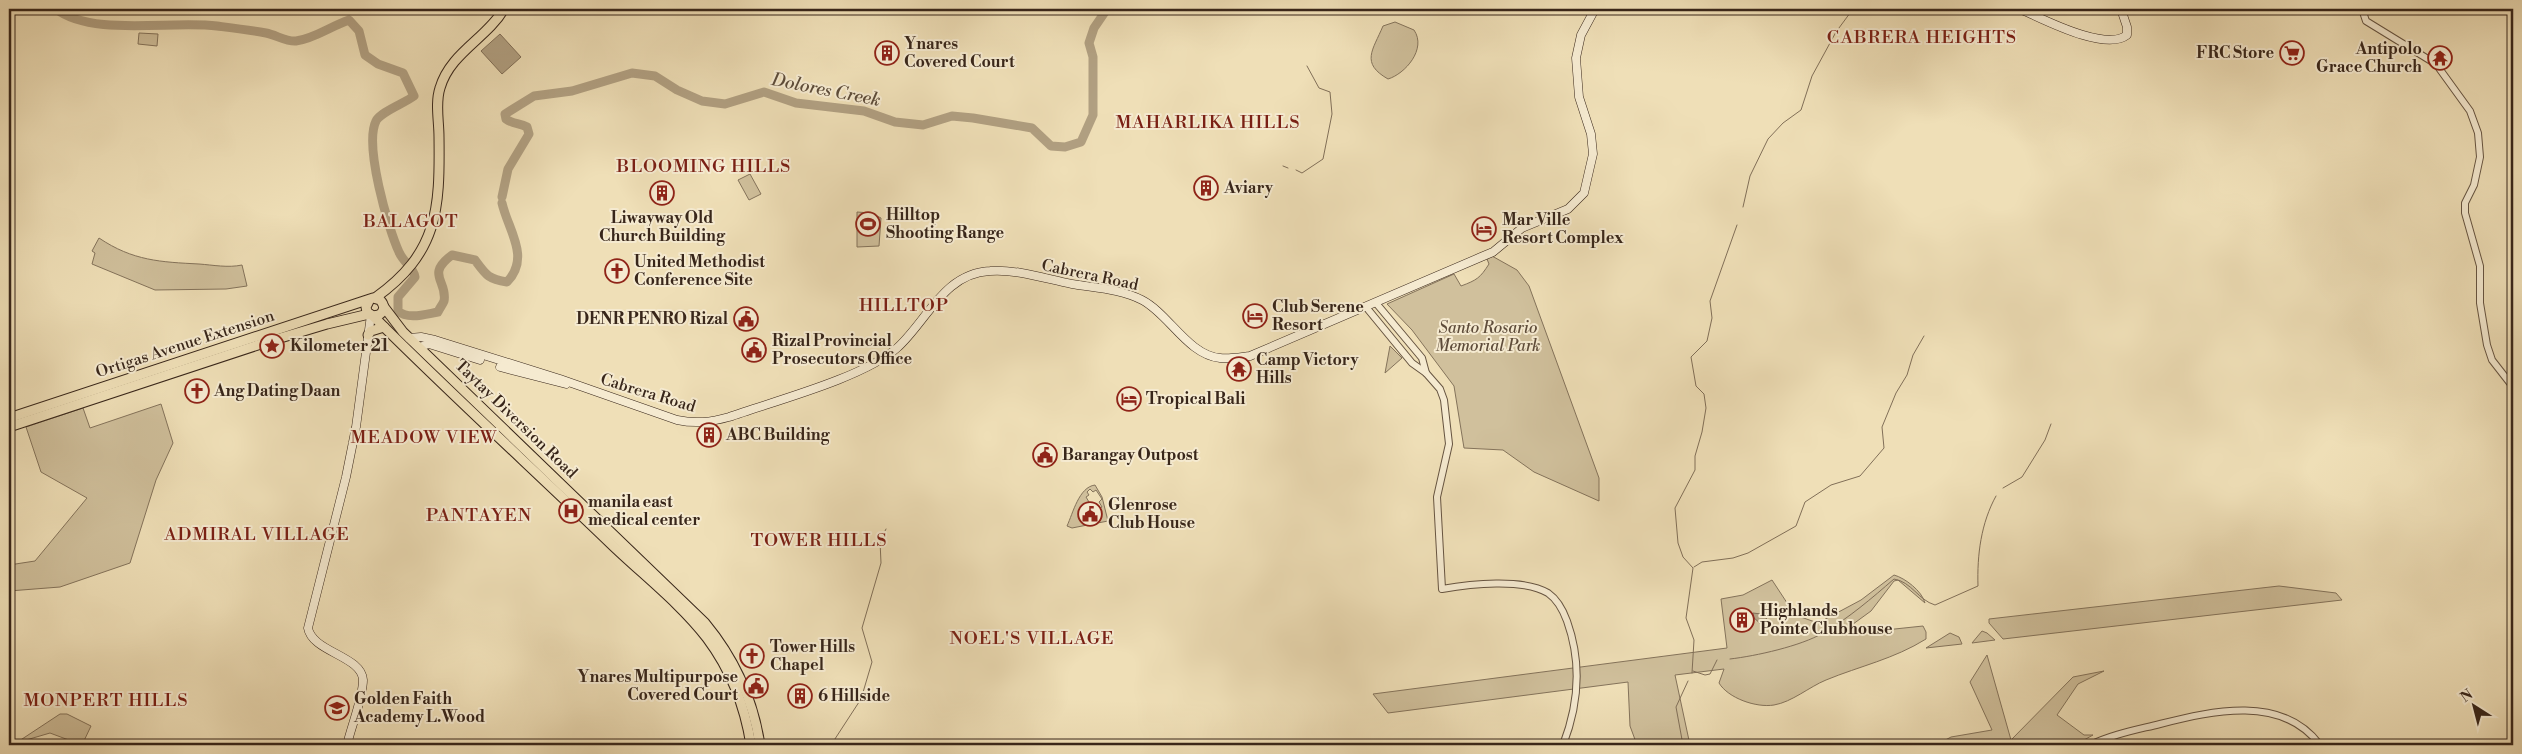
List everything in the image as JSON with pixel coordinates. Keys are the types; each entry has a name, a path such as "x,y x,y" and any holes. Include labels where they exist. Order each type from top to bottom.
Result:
{"main road":[{"path":"371,315 379,315 384,306 389,288 413,262 427,241 434,219 438,179 440,89 453,63 498,19 504,9"},
{"name":"Cabrera Road","path":"419,347 429,344 559,384 571,385 629,402 677,420 693,424 713,422 850,374 881,358 896,348 953,284 968,275 990,271 1006,272 1124,293 1155,308 1192,344 1210,355 1219,358 1250,356 1493,252 1522,228 1568,209 1579,200 1588,182 1593,154 1591,134 1579,97 1576,58 1581,35 1595,9"},
{"path":"2020,9 2071,30 2095,38 2112,40 2122,39 2127,35 2127,27 2121,9"},
{"name":"Ortigas Avenue Extension","path":"9,427 33,414 373,299 389,288"},
{"path":"347,745 362,684 362,674 356,667 312,638 308,628 346,477 356,427 371,315 366,306 373,299 384,306"},
{"name":"Taytay Diversion Road","path":"384,306 390,318 409,338 555,476 613,540 686,614 735,676 749,700 760,745"},
{"name":"Ortigas Avenue Extension","path":"9,418 33,414 327,324 371,315"},
{"name":"Taytay Diversion Road","path":"371,315 548,484 613,540"},
{"path":"368,335 371,330 384,327 383,320 390,318"},
{"name":"Cabrera Road","path":"409,338 421,337 435,340 560,379 571,385"},
{"path":"548,484 555,476"},
{"name":"Taytay Diversion Road","path":"735,676 751,745"}],"street":[{"path":"2362,9 2366,21 2436,64 2470,111 2478,132 2480,157 2474,185 2465,203 2465,213 2480,266 2480,303 2487,345 2492,360 2513,387"},
{"path":"1376,303 1422,358 1426,373"},
{"path":"1366,307 1415,366 1426,373 1440,389 1444,400 1449,435 1437,497 1442,589 1489,584 1522,586 1546,592 1559,604 1571,632 1577,671 1574,712 1563,745"},
{"path":"1384,330 1392,324"},
{"path":"2090,745 2118,734 2228,710 2270,714 2300,726 2320,745"}],"green space":[{"path":"1395,22 1414,30 1418,45 1416,53 1407,66 1401,72 1388,79 1374,67 1371,62 1371,56 1383,26"},
{"path":"139,33 158,34 157,46 138,44"},
{"path":"750,174 761,194 749,200 738,180"},
{"name":"Hilltop Shooting Range","path":"857,212 871,213 881,218 879,246 857,247"},
{"path":"99,238 112,246 148,259 220,266 242,265 247,286 226,289 155,290 92,264 95,253 92,251"},
{"name":"Santo Rosario Memorial Park","path":"1492,256 1517,270 1529,286 1599,478 1599,501 1534,472 1503,450 1464,448 1454,386 1412,330 1387,304 1454,274 1461,286 1471,282 1483,272 1489,264 1487,259"},
{"path":"1390,346 1402,358 1385,373"},
{"path":"161,404 173,443 156,480 130,563 60,587 9,591 9,565 35,561 87,498 41,472 26,427 83,408 90,428"},
{"path":"1095,485 1102,497 1108,521 1072,528 1067,526 1077,501 1089,487","holes":["1090,489 1093,492 1096,490 1102,499 1099,502 1102,507 1099,509 1096,504 1092,507 1086,497 1089,495 1087,492"]},
{"path":"1894,575 1912,586 1925,603 1898,580 1894,581 1871,611 1838,635 1923,626 1926,632 1926,639 1889,657 1826,680 1787,701 1774,705 1759,705 1743,701 1729,693 1719,683 1724,669 1675,675 1690,745 1637,745 1630,726 1628,682 1388,713 1373,694 1727,648 1721,599 1743,595 1772,580 1795,615 1818,623 1861,600"},
{"path":"2279,586 2336,593 2342,600 2003,639 1989,623 1989,619"},
{"path":"1982,631 1987,633 1995,640 1972,643"},
{"path":"1950,633 1959,637 1962,644 1926,648"},
{"path":"1987,655 2011,740 2073,677 2104,671 2078,684 2057,715 2084,735 2093,735 2075,745 2012,745 2010,740 1936,745 1951,737 1992,730 1970,682"},
{"path":"60,714 67,714 91,726 82,745 50,733 16,743"}],"shaded area":[{"path":"500,34 521,57 502,74 481,51"},
{"path":"1753,613 1761,614 1767,619 1763,626 1753,617"}],"waterway":[{"name":"Dolores Creek","path":"56,9 71,18 90,23 133,26 217,26 266,33 293,41 309,38 349,20 359,31 365,55 378,64 403,73 414,96 378,118 373,133 375,167 389,225 399,252 413,271 415,277 398,297 398,311 402,314 417,316 438,312 444,301 443,288 439,278 440,268 452,255 475,260 488,276 507,282 514,273 518,253 502,203"},
{"name":"Dolores Creek","path":"502,197 508,169 529,134 527,127 508,121 505,114 534,96 572,91 632,73 655,76 677,90 702,101 725,104 764,92 796,103 864,111 895,122 923,125 952,116 973,118 1032,128 1051,146 1065,147 1081,142 1093,115 1093,57 1089,43 1094,28 1107,9"},
{"path":"1743,207 1750,176 1768,139 1783,123 1801,110 1812,76 1836,32 1853,9"},
{"path":"1296,170 1302,173 1323,159 1332,114 1330,92 1319,88 1307,66"},
{"path":"1283,166 1288,168"},
{"path":"1692,673 1694,640 1686,618 1693,568 1683,557 1678,543 1675,508 1695,470 1695,456 1706,408 1704,394 1696,386 1691,357 1707,341 1712,318 1710,301 1737,225"},
{"path":"1694,567 1702,562 1733,558 1748,553 1796,526 1805,502 1831,485 1860,476 1884,448 1882,427 1896,393 1907,375 1913,355 1924,336"},
{"path":"2003,488 2022,477 2045,440 2051,424"},
{"path":"1730,659 1778,650 1814,638 1851,614 1894,579 1906,584 1929,603 1935,605 1978,586 1978,563 1983,528 1996,496"},
{"path":"831,745 861,699 872,662 862,628 881,563 880,541 886,529"},
{"path":"1693,671 1705,675 1710,674 1717,660"},
{"path":"1683,745 1676,707 1688,681"}],"place":[{"name":"Ynares Covered Court","path":"887,53"},
{"name":"FRC Store","path":"2292,53"},
{"name":"Antipolo Grace Church","path":"2440,58"},
{"name":"Aviary","path":"1206,188"},
{"name":"Liwayway Old Church Building","path":"662,193"},
{"name":"Hilltop Shooting Range","path":"868,224"},
{"name":"Mar Ville Resort Complex","path":"1484,229"},
{"name":"United Methodist Conference Site","path":"617,271"},
{"name":"Club Serene Resort","path":"1255,316"},
{"name":"DENR PENRO Rizal","path":"746,319"},
{"name":"Kilometer 21","path":"272,346"},
{"name":"Rizal Provincial Prosecutors Office","path":"754,350"},
{"name":"Camp Victory Hills","path":"1239,369"},
{"name":"Ang Dating Daan","path":"197,391"},
{"name":"Tropical Bali","path":"1129,399"},
{"name":"ABC Building","path":"709,435"},
{"name":"Barangay Outpost","path":"1045,455"},
{"name":"manila east medical center","path":"571,511"},
{"name":"Glenrose Club House","path":"1090,514"},
{"name":"Highlands Pointe Clubhouse","path":"1742,620"},
{"name":"Tower Hills Chapel","path":"752,656"},
{"name":"Ynares Multipurpose Covered Court","path":"756,686"},
{"name":"6 Hillside","path":"800,696"},
{"name":"Golden Faith Academy L.Wood","path":"337,708"}],"district":[{"name":"CABRERA HEIGHTS","path":"1922,37"},
{"name":"MAHARLIKA HILLS","path":"1208,122"},
{"name":"BLOOMING HILLS","path":"704,166"},
{"name":"BALAGOT","path":"411,221"},
{"name":"HILLTOP","path":"904,305"},
{"name":"MEADOW VIEW","path":"424,437"},
{"name":"PANTAYEN","path":"479,515"},
{"name":"ADMIRAL VILLAGE","path":"257,534"},
{"name":"TOWER HILLS","path":"819,540"},
{"name":"NOEL'S VILLAGE","path":"1032,638"},
{"name":"MONPERT HILLS","path":"106,700"}]}
